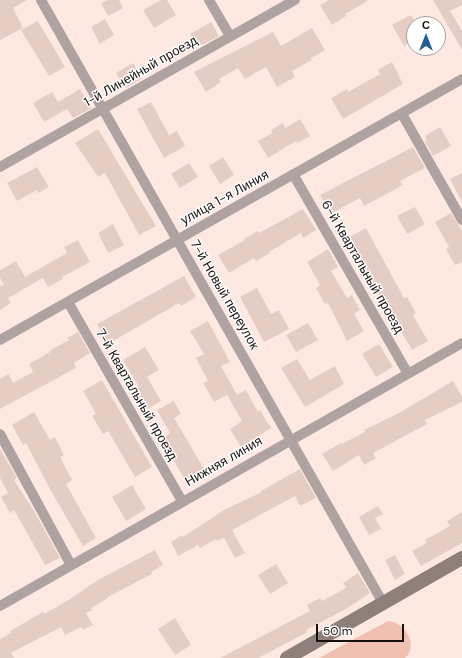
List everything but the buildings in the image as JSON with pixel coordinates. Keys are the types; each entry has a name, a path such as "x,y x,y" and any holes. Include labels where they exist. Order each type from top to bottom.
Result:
{"main road":[{"path":"287,658 462,558"}],"street":[{"name":"7-й Новый переулок","path":"41,0 383,603"},
{"path":"209,0 230,36"},
{"name":"1-й Линейный проезд","path":"0,167 295,0"},
{"name":"улица 1-я Линия","path":"0,340 462,79"},
{"path":"402,114 462,220"},
{"name":"6-й Квартальный проезд","path":"293,174 407,372"},
{"name":"7-й Квартальный проезд","path":"68,302 182,501"},
{"name":"Нижняя линия","path":"0,606 407,372 462,342"},
{"path":"0,434 71,565"}],"shaded area":[{"path":"388,621 400,625 408,635 411,647 405,658 319,658"}]}
